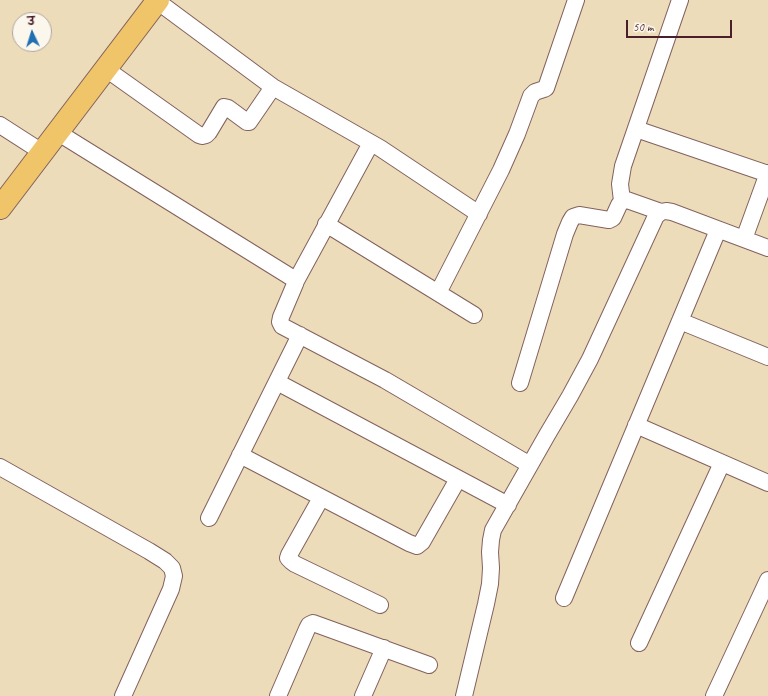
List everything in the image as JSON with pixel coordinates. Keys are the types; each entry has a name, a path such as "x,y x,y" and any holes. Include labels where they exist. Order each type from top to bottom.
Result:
{"highway":[{"path":"0,208 157,1"}],"street":[{"path":"438,293 504,165 518,134 531,96 535,92 546,88 576,0"},
{"path":"520,383 570,222 573,217 580,215 610,220 613,218 622,201 620,184 623,166 680,0"},
{"path":"157,1 273,87 371,143 479,214"},
{"path":"106,69 202,136 209,132 224,107 228,108 249,122 273,87"},
{"path":"0,125 42,152"},
{"path":"636,129 768,174 744,239"},
{"path":"57,132 296,281"},
{"path":"371,143 296,281 280,322 282,326 391,383 530,465"},
{"path":"622,201 630,201 660,212 672,212 768,248"},
{"path":"464,696 490,584 490,552 493,530 590,359 656,216 660,212"},
{"path":"326,224 474,315"},
{"path":"564,598 718,230"},
{"path":"680,321 768,357"},
{"path":"209,518 300,335"},
{"path":"277,382 508,505"},
{"path":"636,425 768,483"},
{"path":"240,455 408,543 417,546 422,542 458,479"},
{"path":"640,643 722,463"},
{"path":"0,467 149,551 165,561 172,568 174,576 171,589 123,696"},
{"path":"321,498 288,555 288,558 295,564 380,605"},
{"path":"714,696 768,580"},
{"path":"278,696 307,629 309,625 313,623 429,665"},
{"path":"363,696 384,648"}]}
